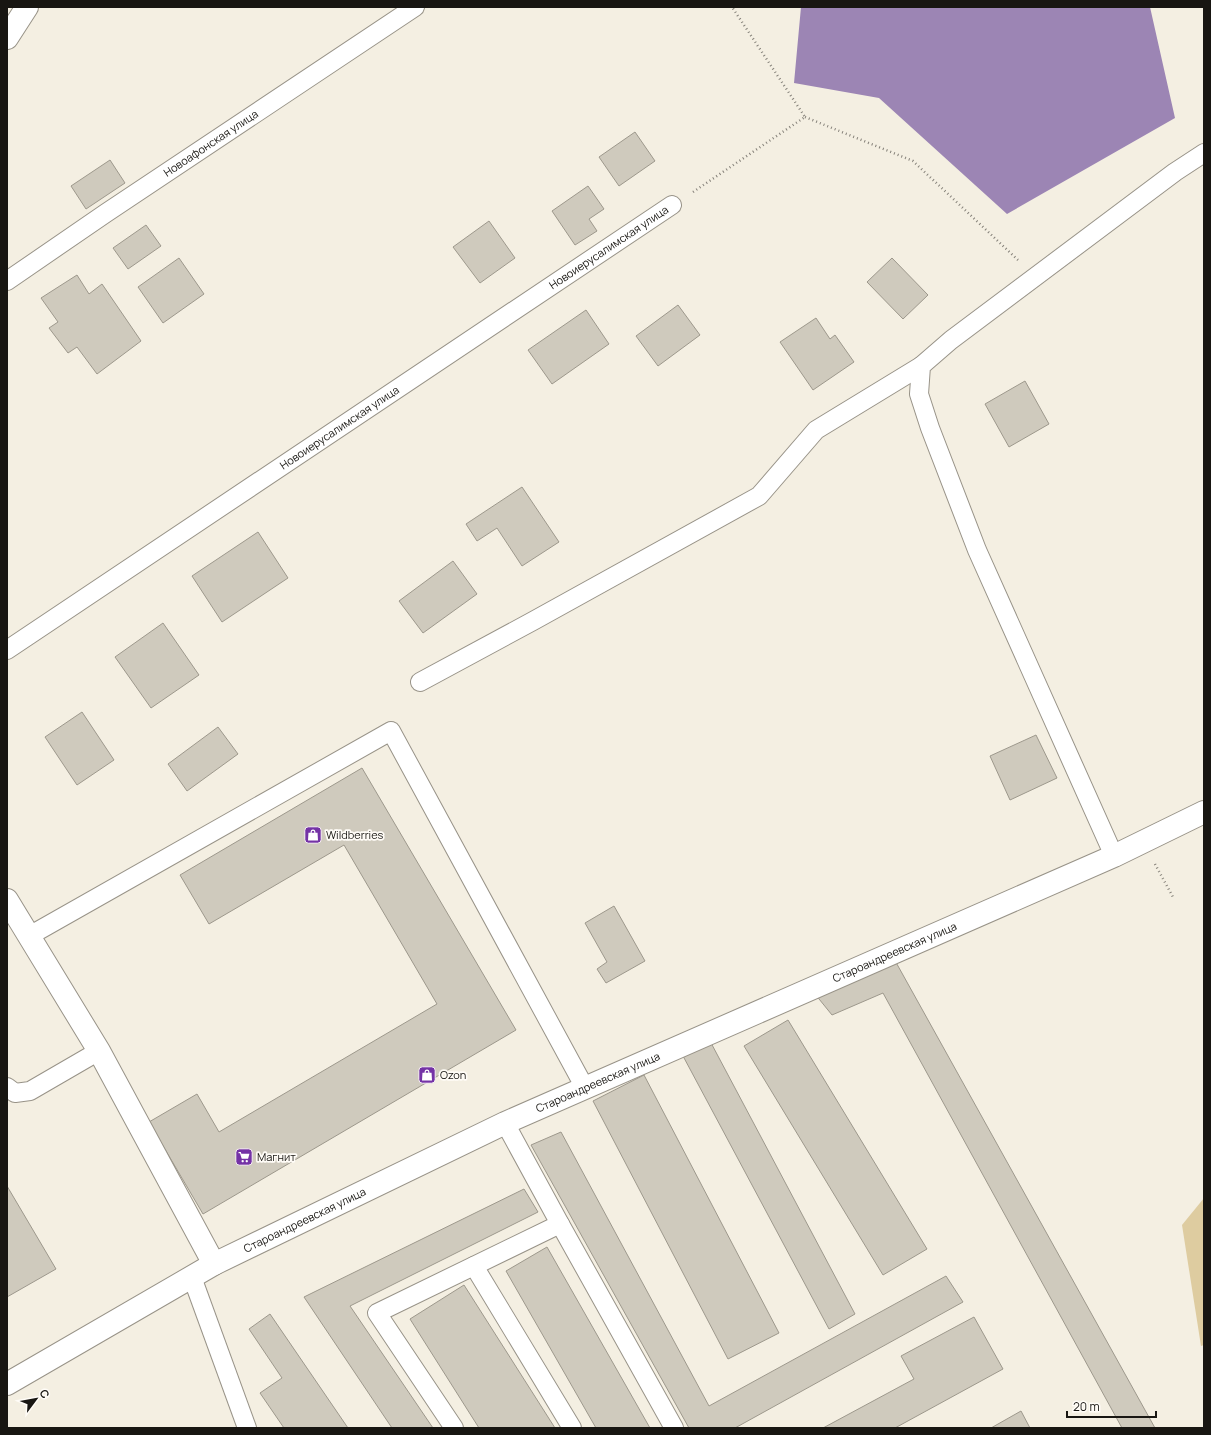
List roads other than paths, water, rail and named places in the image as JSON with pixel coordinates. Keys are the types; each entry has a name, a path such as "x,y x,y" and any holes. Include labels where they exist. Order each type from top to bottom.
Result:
{"street":[{"path":"7,38 26,7"},
{"name":"Староандреевская улица","path":"7,1384 214,1264 505,1123 1114,856 1204,812"},
{"path":"7,900 99,1051 214,1264"}],"lane":[{"name":"Новоафонская улица","path":"7,281 106,213 415,7"},
{"path":"420,682 759,496 816,430 921,366 951,340 1036,276 1175,172 1204,153"},
{"name":"Новоиерусалимская улица","path":"7,650 672,205"},
{"path":"921,366 919,394 930,428 977,550 1114,856"},
{"path":"29,936 391,732 585,1088"},
{"path":"7,1087 15,1093 30,1091 99,1051"},
{"path":"505,1123 674,1428"},
{"path":"454,1428 377,1313 560,1224"},
{"path":"474,1266 572,1428"},
{"path":"192,1277 246,1428"}],"place":[{"name":"Wildberries","path":"313,835"},
{"name":"Ozon","path":"427,1075"},
{"name":"Магнит","path":"244,1157"}]}
